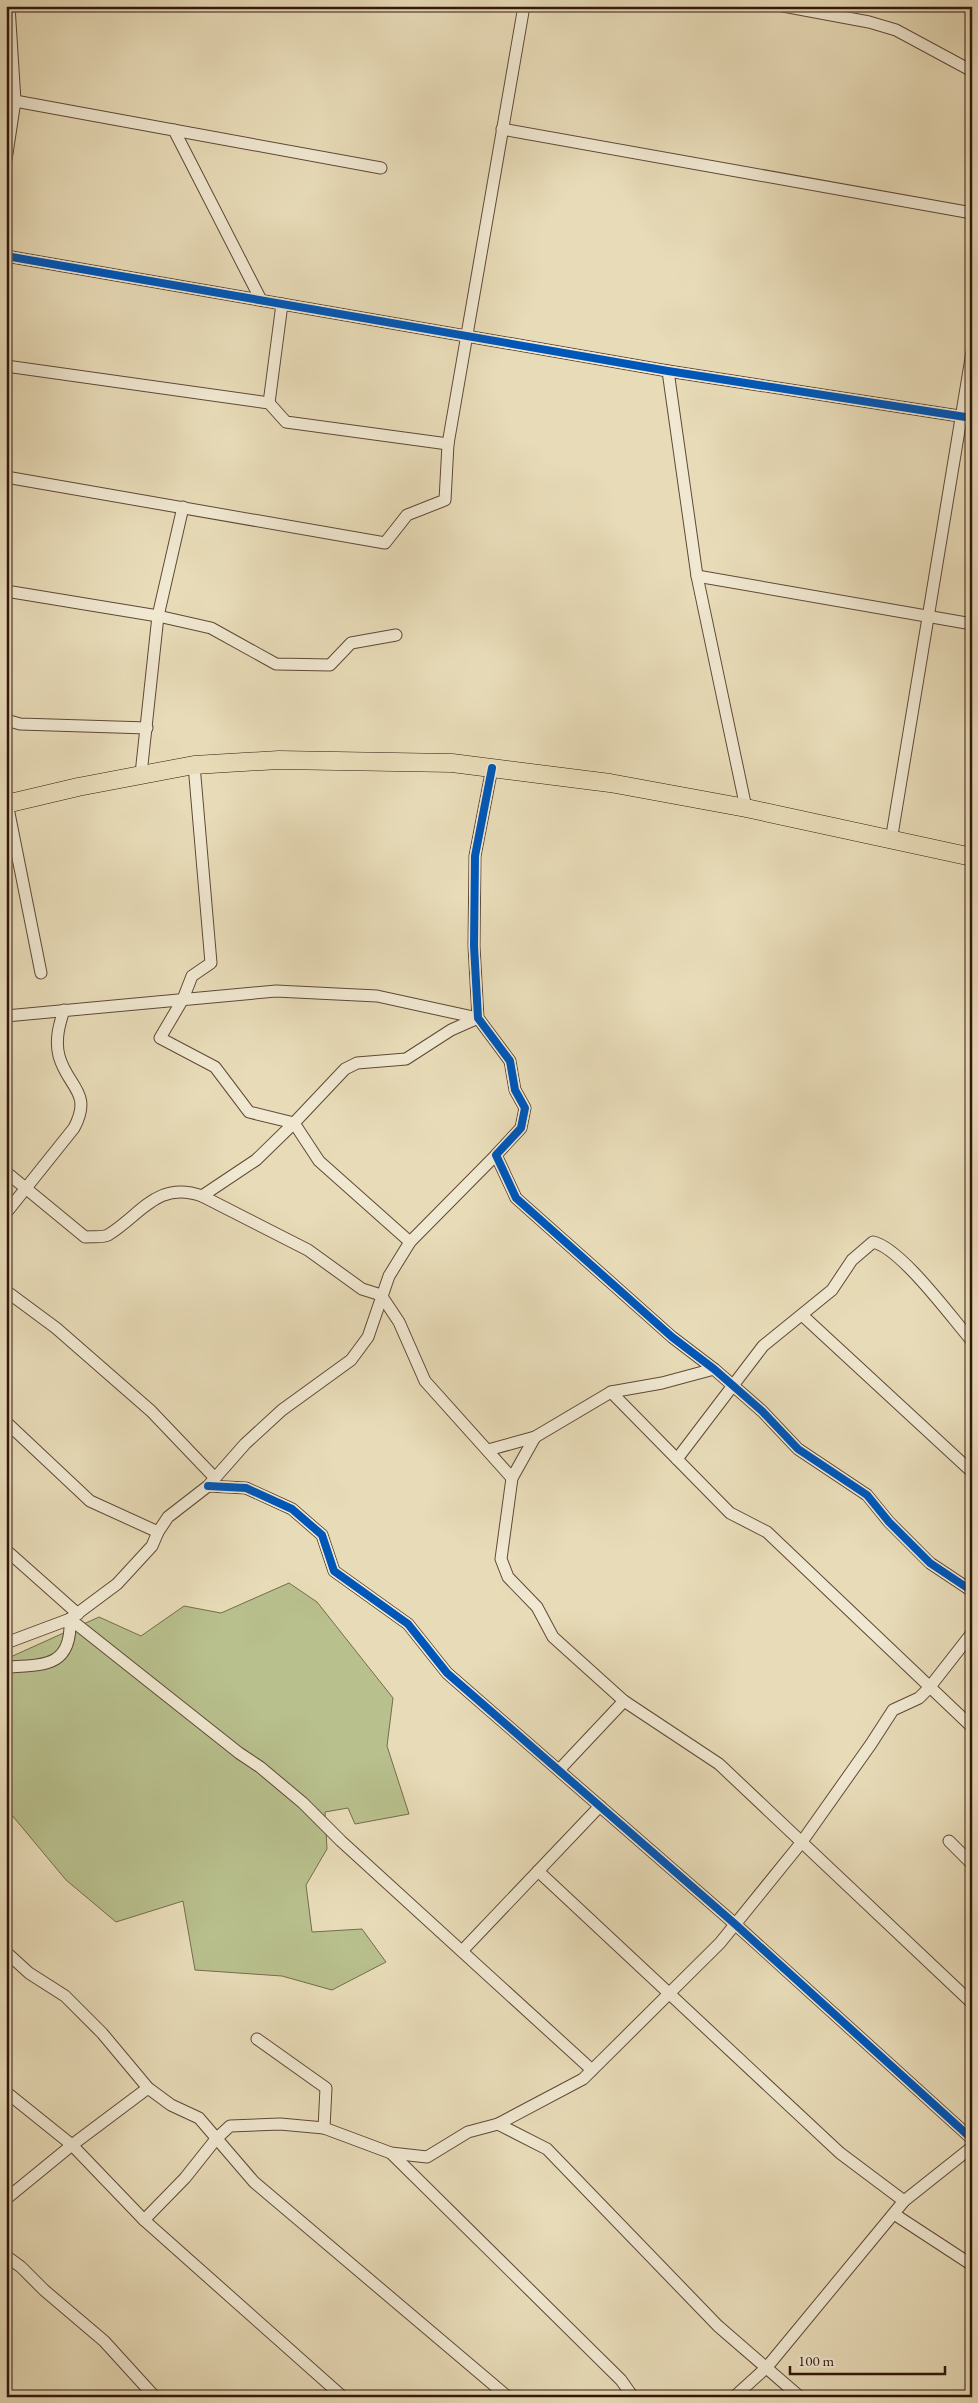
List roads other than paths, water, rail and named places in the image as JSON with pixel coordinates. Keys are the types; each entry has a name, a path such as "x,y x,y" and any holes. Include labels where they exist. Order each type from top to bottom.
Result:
{"highway":[{"path":"7,804 141,774 194,765 279,760 452,764 610,783 746,808 972,858"}],"street":[{"path":"6,160 15,101 9,6"},
{"path":"6,477 385,543 407,515 445,500 448,444 524,6"},
{"path":"783,6 869,22 896,30 972,70"},
{"path":"15,101 381,168"},
{"path":"502,129 972,213"},
{"path":"174,130 261,300"},
{"path":"6,256 668,372 966,418"},
{"path":"269,404 282,304"},
{"path":"891,840 966,418 972,352"},
{"path":"6,366 269,404 286,422 448,444"},
{"path":"668,372 697,576 746,808"},
{"path":"141,774 158,616 183,507"},
{"path":"697,576 972,624"},
{"path":"6,591 158,616 210,628 276,664 330,666 351,643 396,635"},
{"path":"6,720 20,724 147,728"},
{"path":"194,765 211,963 192,976 183,999 160,1038 215,1068 249,1112 294,1123 319,1161 410,1242"},
{"path":"6,1643 74,1616 117,1584 152,1546 168,1516 211,1482 245,1444 282,1410 351,1360 368,1337 389,1276 410,1242 521,1128 525,1108 515,1090 510,1061 478,1018 474,946 475,856 492,768"},
{"path":"7,804 40,973"},
{"path":"6,1016 276,991 377,996 478,1018"},
{"path":"6,1213 74,1128 81,1115 82,1099 59,1056 57,1032 64,1010"},
{"path":"202,1196 256,1160 345,1069 357,1063 406,1059 451,1030 478,1018"},
{"path":"496,1155 516,1198 672,1337 732,1384 762,1411 798,1449 867,1496 889,1522 930,1563 972,1591"},
{"path":"6,1172 85,1237 106,1236 150,1201 186,1190 202,1196 308,1250 362,1290 381,1295 399,1322 425,1381 512,1478"},
{"path":"677,1459 762,1346 832,1290 852,1260 873,1242 882,1244 911,1270 972,1340"},
{"path":"6,1290 56,1328 151,1411 211,1482 246,1488 292,1509 322,1535 334,1572 408,1624 447,1673 736,1924 972,2139"},
{"path":"802,1315 972,1472"},
{"path":"488,1450 534,1438 611,1392 662,1384 714,1369"},
{"path":"611,1392 730,1513 767,1532 972,1727"},
{"path":"6,1422 90,1501 158,1532"},
{"path":"534,1438 512,1478 501,1559 508,1577 537,1607 553,1637 624,1701 719,1764 972,2003"},
{"path":"6,1550 74,1616 296,1797 592,2070"},
{"path":"6,1667 43,1665 63,1654 71,1636 74,1616"},
{"path":"144,2220 185,2178 216,2139 230,2126 280,2124 324,2128 391,2153 427,2157 468,2132 498,2124 583,2079 720,1943 801,1842 872,1744 893,1710 919,1698 972,1633"},
{"path":"559,1770 624,1701"},
{"path":"462,1951 600,1806"},
{"path":"949,1841 972,1864"},
{"path":"538,1871 840,2152 904,2201"},
{"path":"6,1952 29,1973 65,1996 148,2088 171,2105 199,2118 254,2182 508,2397"},
{"path":"256,2039 326,2088 324,2128"},
{"path":"6,2199 72,2145 148,2088"},
{"path":"6,2092 72,2145 144,2220 343,2397"},
{"path":"498,2124 547,2149 718,2326 800,2397"},
{"path":"734,2397 767,2367 904,2201 972,2147"},
{"path":"391,2153 621,2380 633,2397"},
{"path":"894,2214 972,2265"},
{"path":"6,2256 21,2267 44,2290 104,2341 155,2397"}]}
